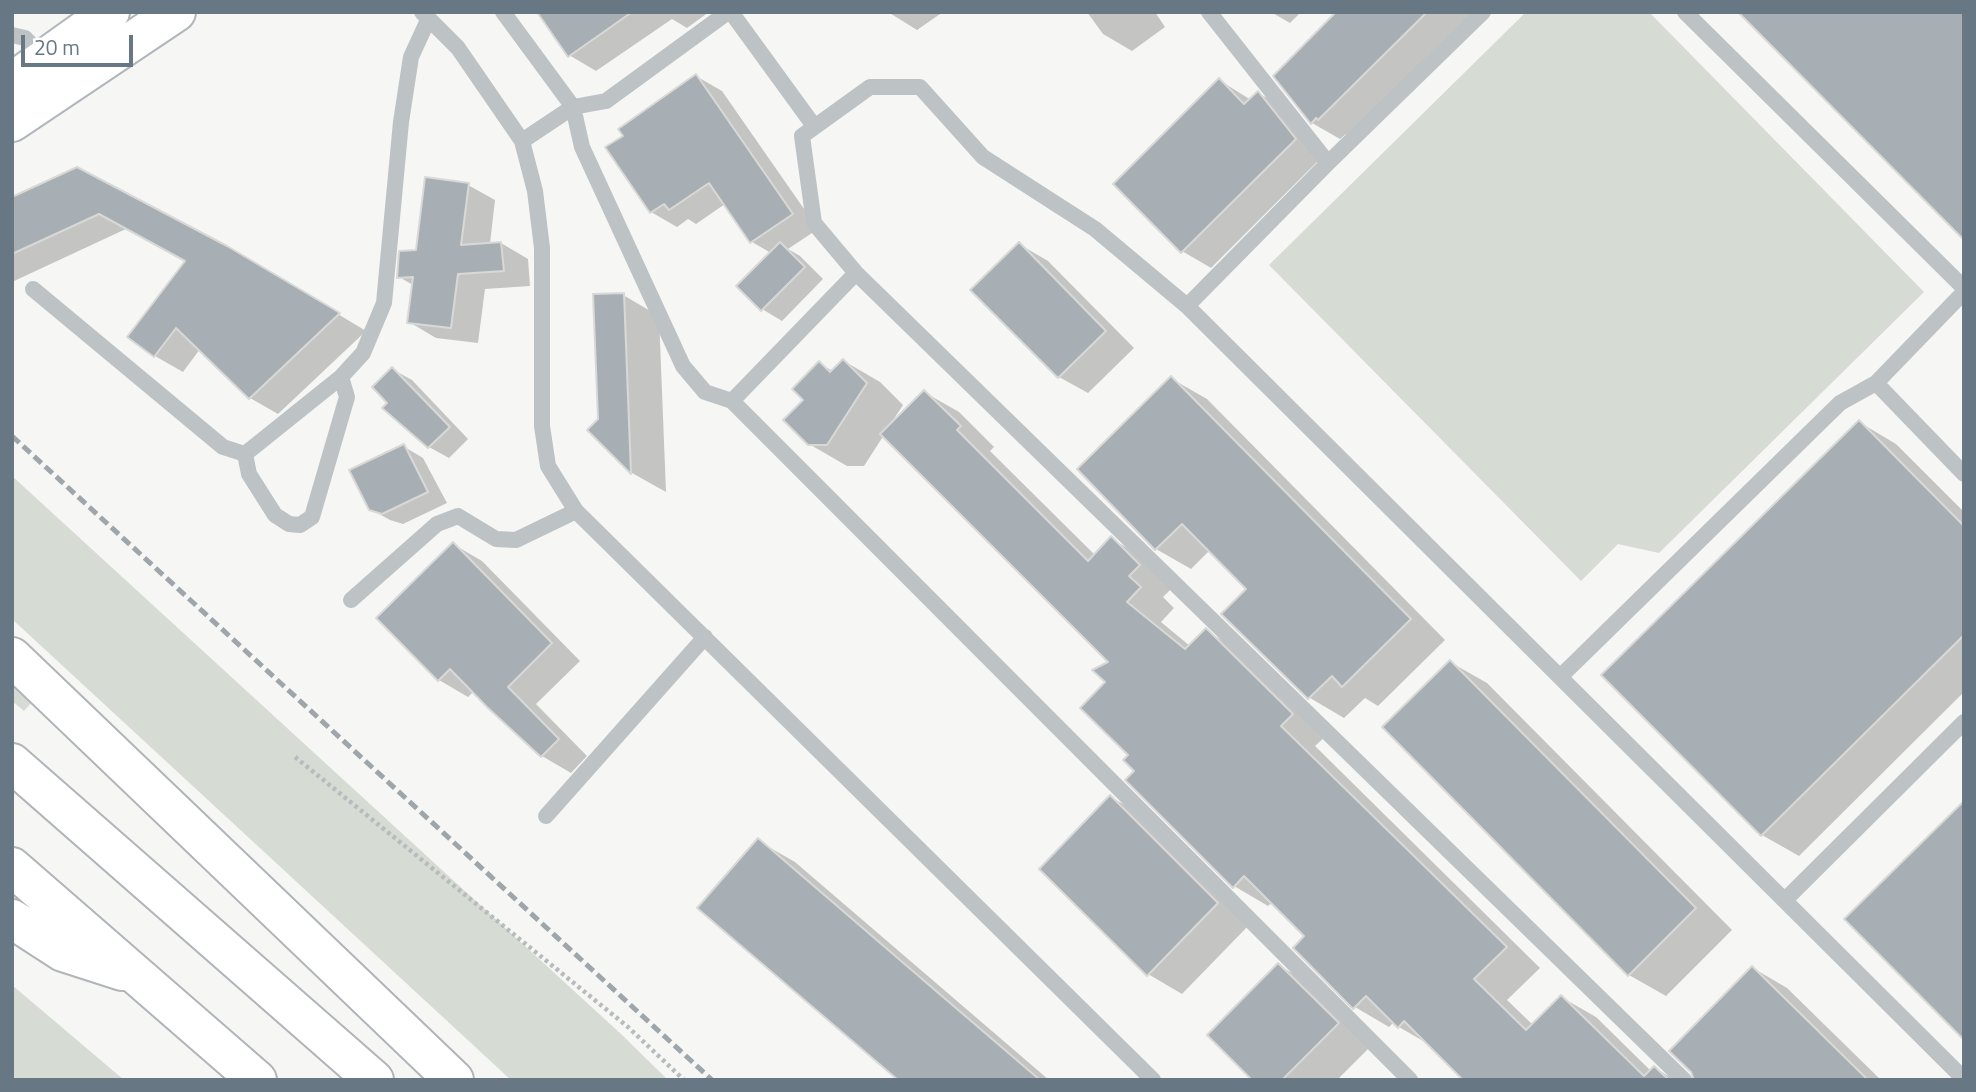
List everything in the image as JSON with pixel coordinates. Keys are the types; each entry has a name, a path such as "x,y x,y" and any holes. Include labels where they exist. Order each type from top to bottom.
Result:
{"main road":[{"path":"13,81 110,12"},
{"path":"12,122 176,12"},
{"path":"12,657 454,1080"},
{"path":"12,764 374,1080"},
{"path":"12,867 257,1080"},
{"path":"12,919 63,952 137,976"}],"lane":[{"path":"503,12 573,107 582,147 683,366 705,392 732,401 1410,1080"},
{"path":"522,141 573,107 606,101 729,12 814,126"},
{"path":"1209,12 1328,163"},
{"path":"1187,306 1483,12"},
{"path":"1560,677 1840,403 1876,383 1964,290 1685,12"},
{"path":"245,454 341,377 363,353 384,303 401,122 411,57 425,16 458,48 522,141 535,191 542,248 542,426 548,466 576,510 1153,1080"},
{"path":"12,35 25,38 45,58"},
{"path":"1684,1080 856,273 814,223 802,136 870,87 920,87 983,157 1095,229 1187,306 1964,1079"},
{"path":"732,401 856,273"},
{"path":"33,289 223,447 245,454"},
{"path":"245,454 250,474 275,515 289,524 300,525 312,517 347,397 341,377"},
{"path":"1876,383 1964,474"},
{"path":"351,600 437,524 458,516 496,539 516,540 576,510"},
{"path":"546,816 705,637"},
{"path":"1785,900 1964,722"}],"path":[{"path":"295,757 628,1027 684,1080"}],"shaded area":[{"path":"1526,12 1649,12 1924,292 1659,553 1618,544 1581,581 1269,265"},
{"path":"12,476 668,1080 511,1080 12,619"},
{"path":"12,685 31,703 24,711 12,701"},
{"path":"12,985 124,1080 12,1080"}],"building":[{"path":"537,12 632,12 568,57"},
{"path":"1336,12 1427,12 1311,124 1273,76"},
{"path":"1738,12 1964,12 1964,240"},
{"path":"696,74 793,214 750,243 709,183 669,210 664,204 650,213 605,147 623,136 618,129"},
{"path":"1219,78 1244,104 1258,91 1296,139 1181,253 1113,184"},
{"path":"77,167 227,246 340,313 249,399 176,328 154,357 127,337 185,261 99,214 12,254 12,197"},
{"path":"425,177 469,183 461,245 501,242 504,271 458,274 451,328 407,323 413,277 397,278 399,251 416,250"},
{"path":"780,242 805,267 761,311 736,286"},
{"path":"1019,242 1106,331 1058,378 970,290"},
{"path":"624,293 631,474 587,430 598,419 593,294"},
{"path":"843,359 867,383 827,445 808,445 783,420 803,400 792,389 819,361 830,372"},
{"path":"392,367 450,427 428,448 382,408 387,403 372,387"},
{"path":"1171,376 1411,619 1342,687 1332,676 1308,699 1221,614 1246,589 1182,524 1155,550 1077,469"},
{"path":"924,390 961,426 957,430 1088,561 1111,536 1140,565 1129,576 1141,587 1127,602 1185,649 1206,628 1293,714 1281,726 1507,947 1474,979 1526,1030 1561,995 1644,1076 1654,1066 1669,1080 1463,1080 1404,1021 1398,1028 1366,996 1353,1009 1293,948 1304,936 1244,876 1233,888 1125,780 1134,771 1123,760 1128,755 1080,708 1105,682 1092,670 1108,662 880,434"},
{"path":"1859,420 1964,526 1964,635 1761,836 1601,675"},
{"path":"404,444 428,492 382,514 369,510 349,470"},
{"path":"453,542 552,643 508,687 559,739 541,757 450,669 438,681 376,618"},
{"path":"1450,660 1696,908 1628,976 1382,727"},
{"path":"1110,795 1218,903 1147,976 1039,869"},
{"path":"1964,801 1964,1040 1844,919"},
{"path":"758,838 1040,1080 898,1080 697,908"},
{"path":"1278,963 1339,1023 1282,1080 1252,1080 1207,1035"},
{"path":"1752,966 1868,1080 1694,1080 1691,1072 1669,1051"}],"railway":[{"path":"12,436 712,1080"}]}
